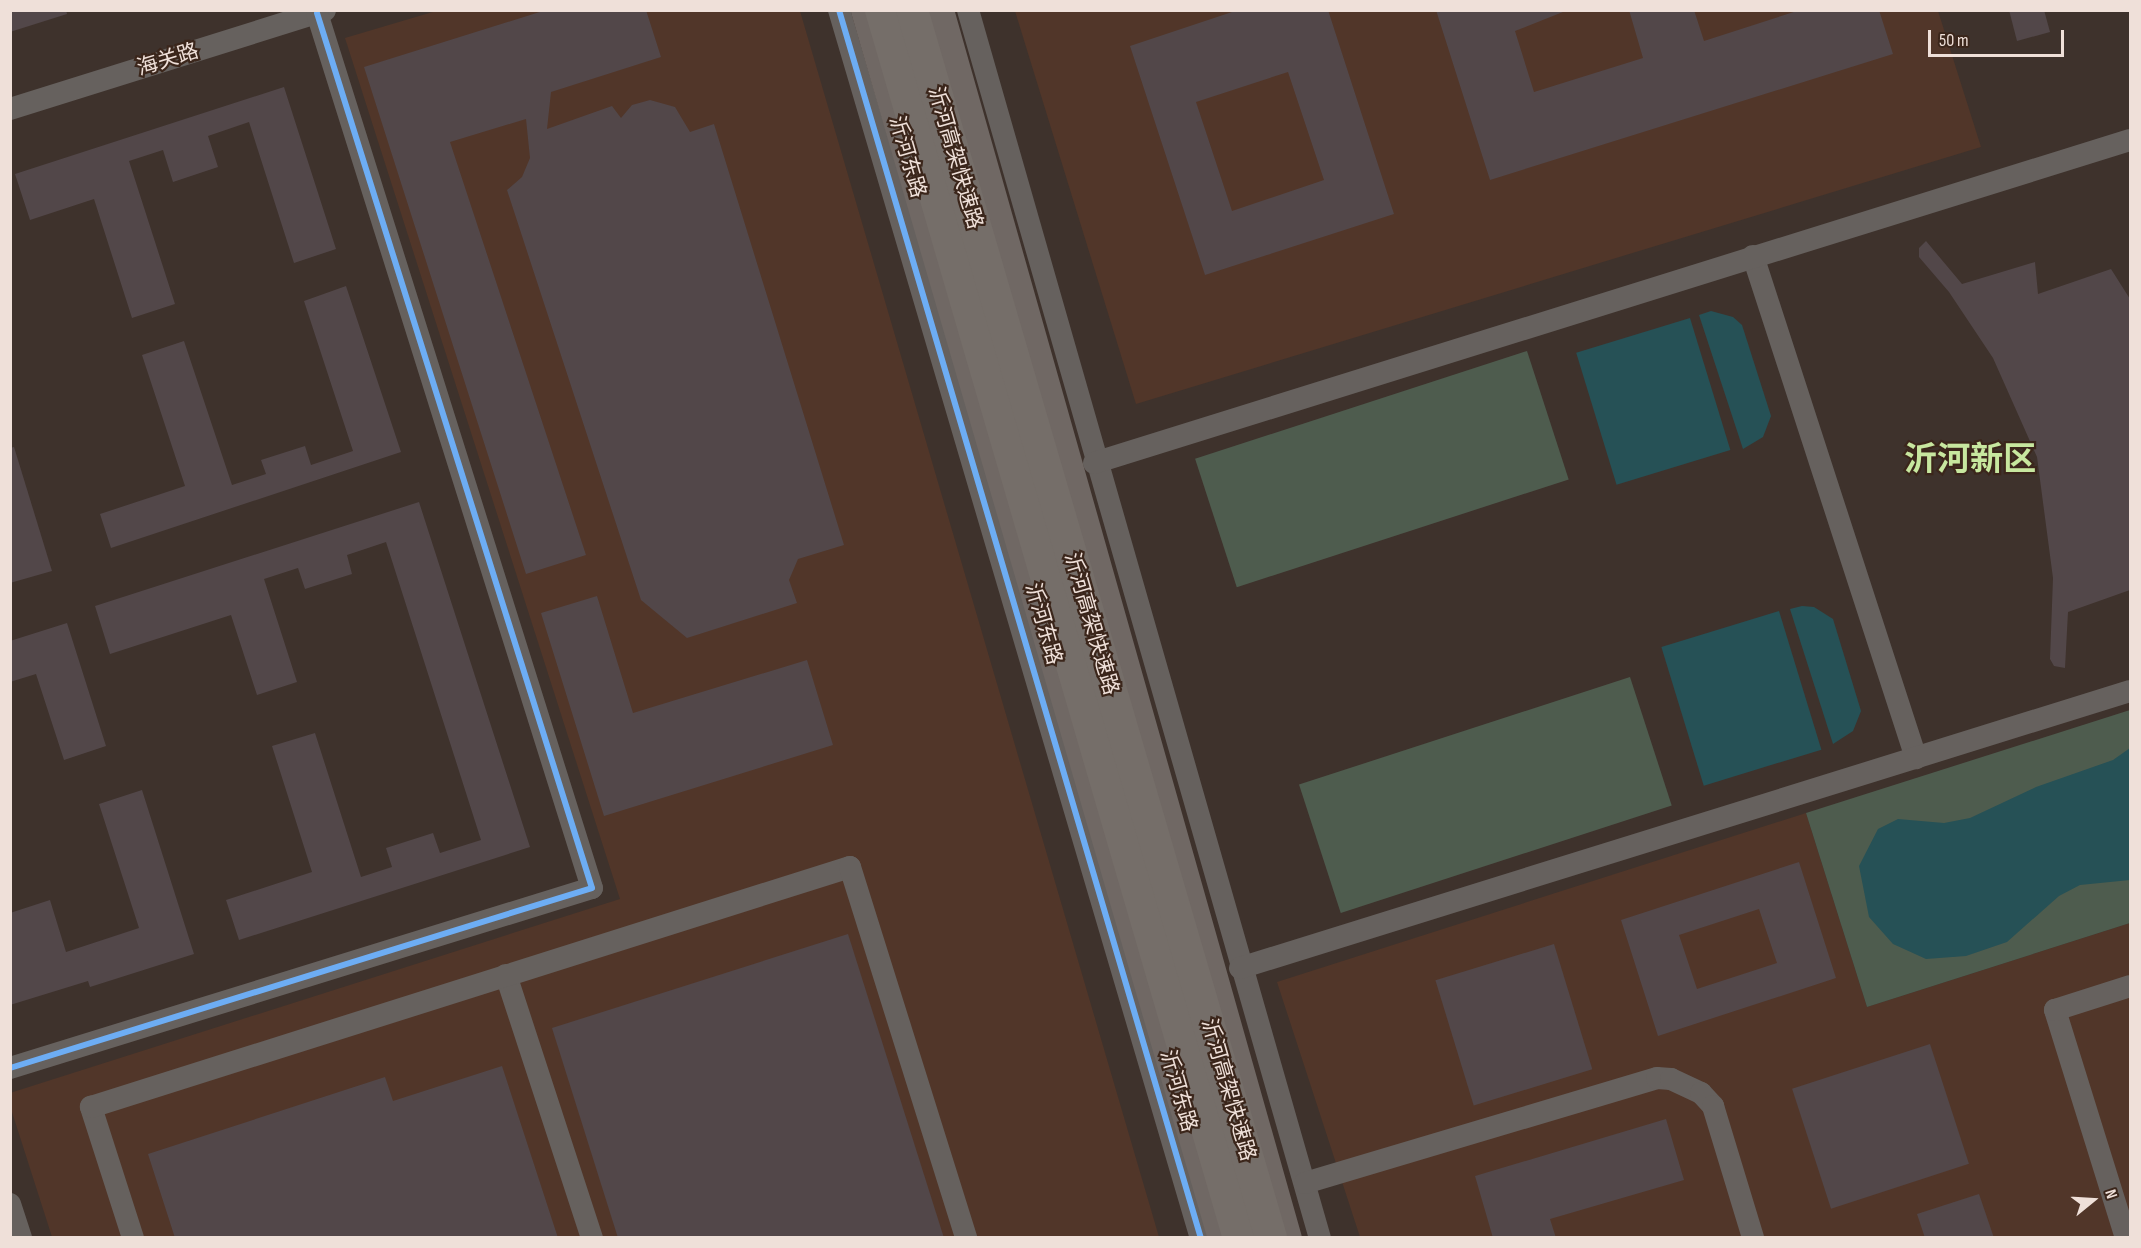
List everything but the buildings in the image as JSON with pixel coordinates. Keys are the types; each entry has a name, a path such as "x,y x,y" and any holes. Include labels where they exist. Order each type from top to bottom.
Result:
{"highway":[{"name":"沂河高架快速路","path":"881,10 1239,1238"},
{"name":"沂河高架快速路","path":"912,10 1271,1238"}],"main road":[{"name":"沂河东路","path":"864,10 1221,1238"},
{"path":"940,10 1288,1238"},
{"path":"1179,1156 1182,1102"}],"street":[{"path":"839,10 1179,1156 1201,1238"},
{"path":"968,10 1094,463 1320,1238"},
{"path":"10,1068 592,888 321,12"},
{"name":"海关路","path":"10,109 321,12"},
{"path":"1094,463 1753,256 2130,141"},
{"path":"1753,256 1916,758"},
{"path":"1240,968 2130,691"},
{"path":"133,1238 91,1107 850,867 966,1238"},
{"path":"506,975 592,1238"},
{"path":"2126,1238 2125,1214 2055,1010 2130,986"},
{"path":"1305,1183 1657,1078 1671,1079 1701,1093 1713,1106 1754,1238"},
{"path":"10,1204 21,1238"}],"shaded area":[{"path":"436,11 800,11 1159,1237 52,1237 11,1109 10,1093 620,899 345,38"},
{"path":"1015,11 1938,11 1981,147 1136,404"},
{"path":"1806,813 1867,1007 2130,923 2130,1237 1360,1237 1277,982"}],"green space":[{"path":"1527,351 1569,479 1237,587 1195,459"},
{"path":"1630,677 1672,805 1341,913 1299,785"},
{"path":"2130,710 2130,923 1867,1007 1806,813"}],"water":[{"path":"1711,311 1733,317 1742,325 1771,416 1763,437 1743,449 1699,315"},
{"path":"1690,318 1730,450 1617,485 1576,353"},
{"path":"1802,606 1814,607 1833,619 1861,711 1853,731 1833,744 1790,609"},
{"path":"1779,611 1821,750 1704,786 1661,647"},
{"path":"2130,748 2130,880 2080,885 2059,896 2007,942 1966,956 1926,959 1893,944 1869,917 1859,866 1878,829 1898,819 1944,823 1970,818 2036,787 2113,760"}],"cycle path":[{"path":"839,10 1201,1238"},
{"path":"10,1068 592,888 317,13"}],"district":[{"name":"沂河新区","path":"1970,461"}]}
